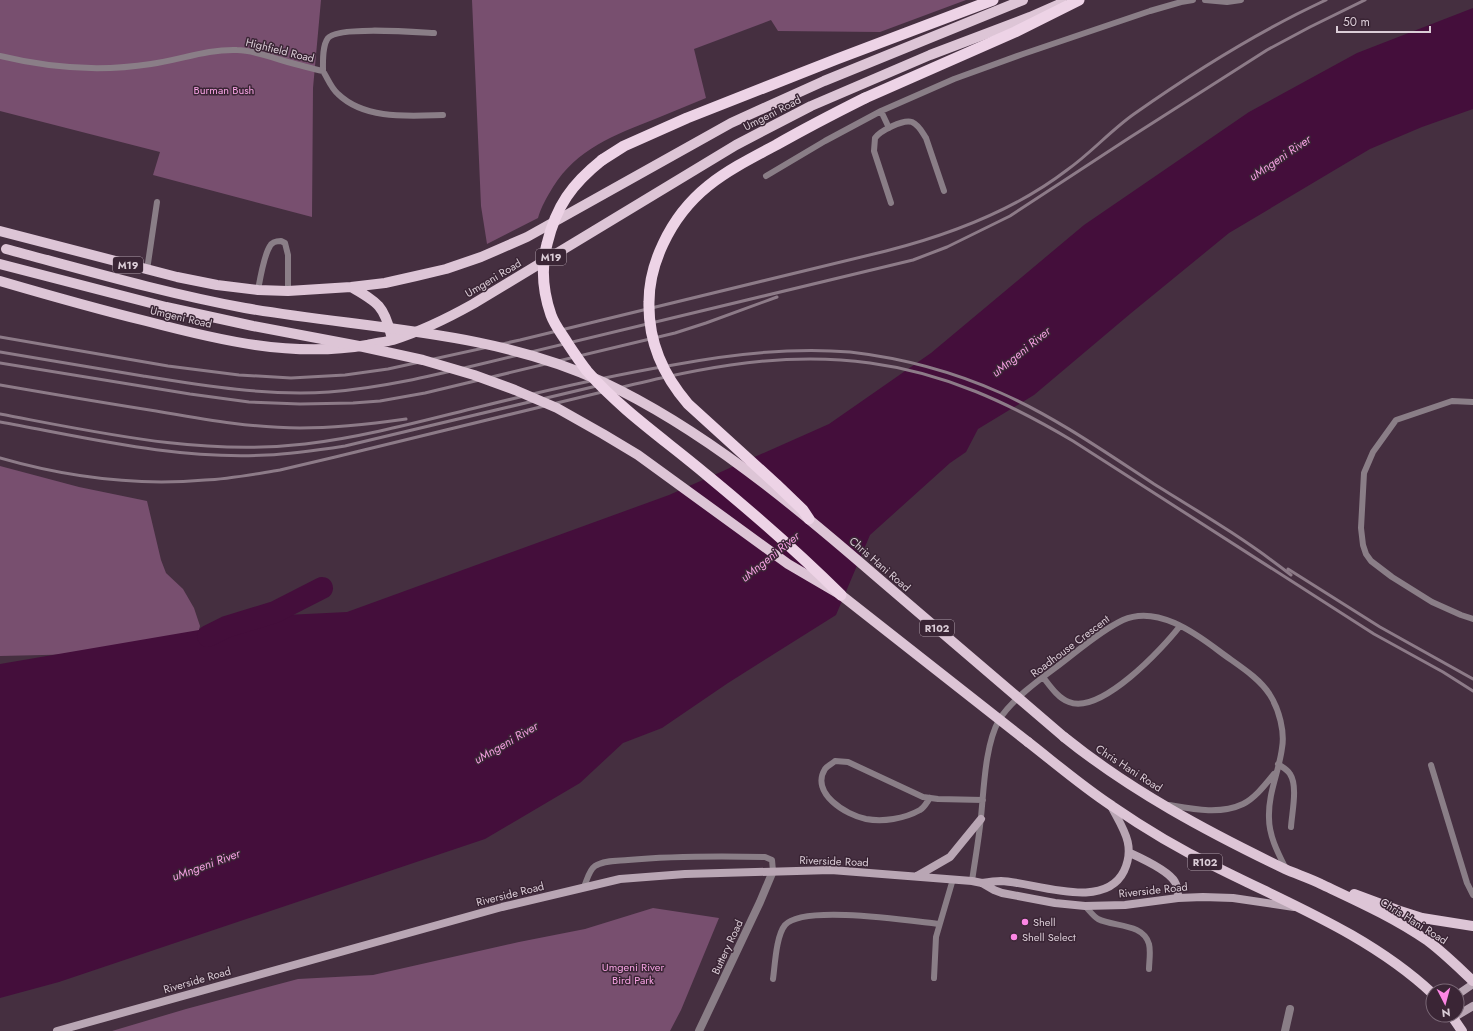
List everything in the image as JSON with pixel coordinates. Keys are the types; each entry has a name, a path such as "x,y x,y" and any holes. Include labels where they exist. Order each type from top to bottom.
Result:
{"highway":[{"path":"841,595 788,545 708,476 649,428 586,369 557,328 544,287 545,253 551,228 557,212 566,196 577,183 602,160 624,146 647,135 837,59 993,0"},
{"path":"809,518 776,484 688,404 664,370 651,334 649,309 650,278 657,257 674,222 704,188 718,178 828,116 865,98 1015,32 1079,0"}],"main road":[{"name":"Umgeni Road","path":"0,231 147,270 217,285 258,290 288,291 351,287 416,276 446,269 481,257 527,237 731,123 824,81 1023,0"},
{"name":"Umgeni Road","path":"0,281 176,329 237,342 296,350 349,348 392,340 419,331 473,304 736,145 804,110 930,55 1070,0"},
{"name":"Chris Hani Road","path":"3,248 172,293 245,308 426,332 490,344 534,356 602,382 653,408 723,454 809,518 1064,737 1116,776 1188,819 1286,869 1320,883 1408,929 1449,957 1473,981"},
{"path":"0,264 166,307 423,360 474,375 515,390 556,408 638,455 788,564 841,595"},
{"path":"351,287 368,296 381,308 386,315 392,340"},
{"name":"R102","path":"841,595 1111,806 1174,845 1207,863 1335,925 1379,952 1425,988"},
{"path":"1111,806 1124,832 1130,853 1143,858 1172,878 1178,888 1178,898"},
{"path":"916,876 950,857 981,820"},
{"name":"Riverside Road","path":"57,1031 502,907 620,879 656,875 831,870 953,879 982,883 1000,881 1054,890 1084,893 1101,891 1114,885 1122,875 1130,853"},
{"name":"Riverside Road","path":"982,883 1002,893 1055,903 1085,906 1125,905 1178,898 1233,898 1304,909"},
{"path":"1320,883 1422,918 1473,926"}],"street":[{"name":"Buttery Road","path":"699,1031 760,902 773,871"},
{"path":"1285,1031 1290,1008"}],"lane":[{"path":"766,176 825,141 881,111 954,79 1150,11 1193,0"},
{"path":"1205,0 1227,2 1241,0"},
{"path":"322,71 326,42 332,34 367,31 434,33"},
{"name":"Highfield Road","path":"0,56 63,67 96,69 152,64 203,52 239,50 256,53 322,71 336,93 344,100 367,110 396,115 444,115"},
{"path":"881,111 889,128"},
{"path":"891,203 874,151 875,138 877,135 889,128 906,121 912,122 918,126 926,138 944,190"},
{"path":"147,270 157,202"},
{"path":"258,290 266,254 273,243 281,241 286,246 288,255 288,291"},
{"path":"1473,402 1452,401 1396,420 1373,452 1364,473 1361,528 1363,545 1366,554 1371,561 1392,577 1432,602 1473,619"},
{"name":"Roadhouse Crescent","path":"972,881 988,760 994,734 999,721 1007,709 1043,677 1107,629 1124,619 1154,616 1194,633 1238,664 1257,680 1270,695 1278,712 1282,730 1282,746 1269,804 1268,819 1271,834 1286,869"},
{"path":"1043,677 1053,690 1069,702 1084,704 1096,700 1139,671 1168,641 1180,626"},
{"path":"930,798 921,810 904,817 887,820 865,819 849,813 836,805 823,792 822,780 826,769 835,761 848,762 916,794 930,798 983,800"},
{"path":"1278,764 1288,770 1294,784 1291,827"},
{"path":"1431,764 1467,883 1473,895"},
{"name":"Roadhouse Crescent","path":"1162,804 1205,810 1234,808 1244,804 1255,795 1275,773"},
{"path":"584,887 590,871 596,865 648,858 695,856 765,857 772,860 773,871"},
{"path":"934,978 934,950 939,924 953,879"},
{"path":"1085,906 1098,919 1140,932 1145,937 1150,947 1149,969"},
{"path":"773,979 779,941 783,927 788,922 796,919 841,915 939,924"}],"green space":[{"name":"Burman Bush","path":"0,0 321,0 313,88 312,217 153,175 160,152 0,111"},
{"path":"472,0 966,0 880,32 778,31 771,20 694,49 706,98 625,131 585,153 573,163 553,187 542,206 538,218 487,244 481,206"},
{"path":"0,466 79,487 147,501 161,560 166,573 183,589 194,608 200,626 198,634 129,653 0,656"},
{"name":"Umgeni River Bird Park","path":"653,908 719,918 681,1010 670,1031 112,1031 186,1009 298,979 373,975 519,942 585,929"}],"water":[{"name":"uMngeni River","path":"1473,8 1473,109 1422,127 1370,149 1229,233 1034,395 978,429 966,452 950,463 870,535 836,615 728,683 662,728 623,743 580,783 485,839 59,982 0,998 0,664 286,615 347,612 669,495 829,424 931,353 1084,225 1249,112 1357,53"}],"waterway":[{"path":"208,636 226,627 275,612 322,588"}],"railway":[{"path":"0,337 168,366 239,375 291,378 345,375 388,369 520,340 910,245 981,220 1026,197 1067,170 1125,121 1180,82 1252,38 1326,0"},
{"path":"0,352 212,387 282,393 329,392 387,385 443,373 913,260 947,247 1010,216 1267,50 1365,0"},
{"path":"0,363 190,394 249,402 300,404 380,401 425,393 675,333 777,297"},
{"path":"0,414 152,441 190,445 266,447 305,444 371,433 576,384 695,361 761,352 806,350 850,352 889,358 946,372 983,385 1021,402 1060,424 1224,528 1291,575"},
{"path":"0,458 25,465 76,475 127,481 179,482 224,479 280,470 638,383 714,368 753,362 791,359 830,359 870,363 924,374 950,382 1000,402 1049,427 1374,634 1443,672 1473,691"},
{"path":"0,422 99,441 166,451 233,456 277,454 306,452 345,446 605,384"},
{"path":"0,385 246,425 282,428 327,427 406,419"},
{"path":"1288,569 1380,627 1473,679"}],"place":[{"name":"Shell","path":"1025,922"},
{"name":"Shell Select","path":"1014,937"}]}
